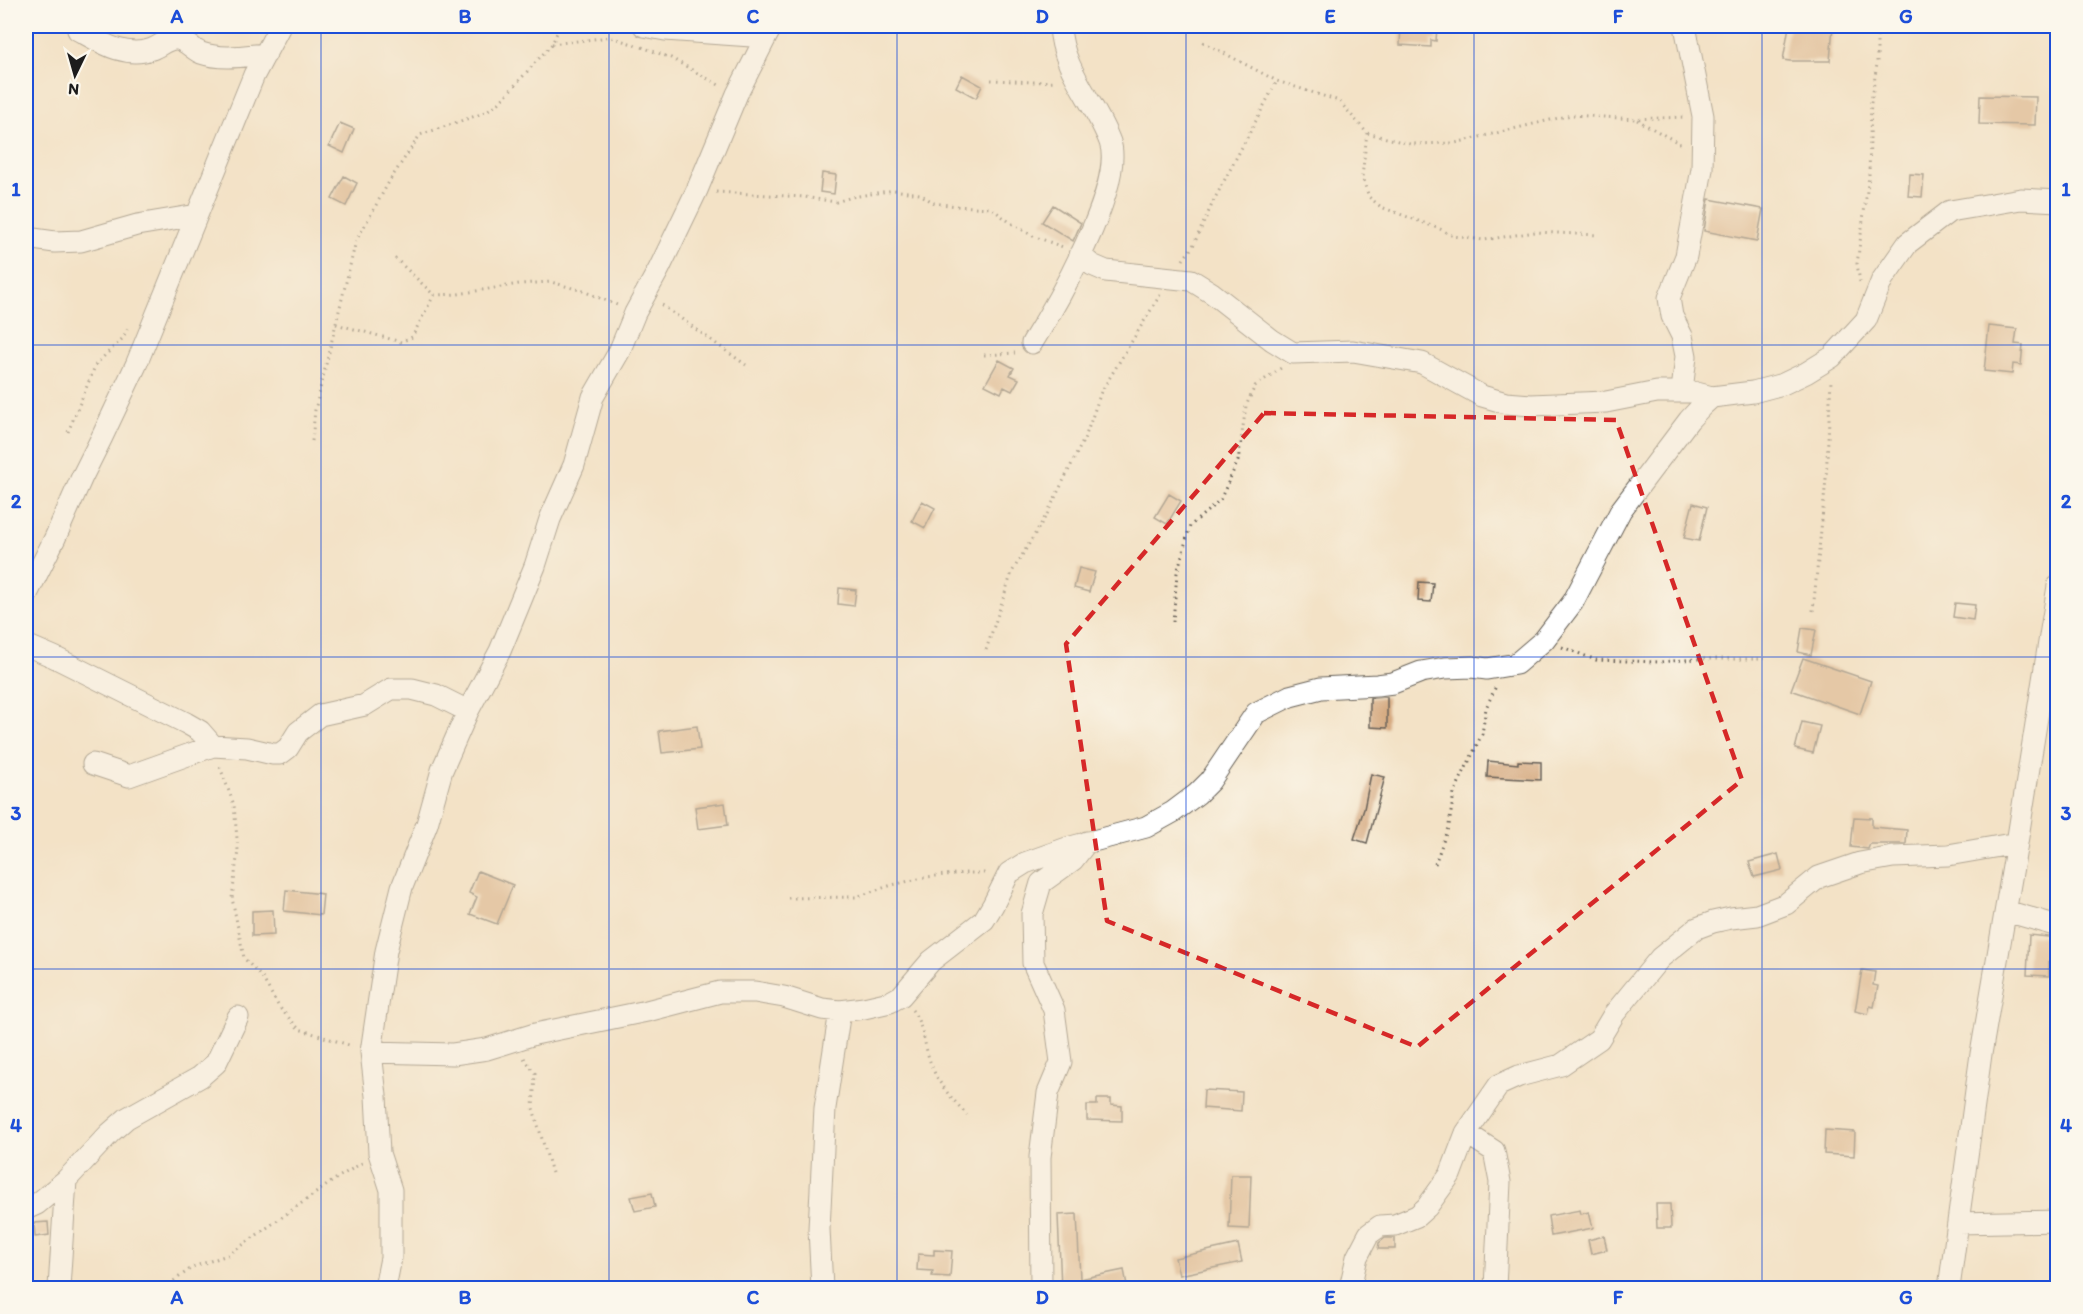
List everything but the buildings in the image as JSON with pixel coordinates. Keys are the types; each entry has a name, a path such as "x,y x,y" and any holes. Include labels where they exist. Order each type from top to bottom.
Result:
{"street":[{"path":"26,596 136,365 254,75 280,26"},
{"path":"385,1288 391,1258 391,1190 379,1153 371,1052 388,942 402,887 427,824 442,770 468,711 500,651 535,566 550,519 574,465 593,397 619,352 635,313 697,190 737,94 769,31 665,30 644,26"},
{"path":"1032,343 1066,285 1080,255 1108,187 1112,158 1110,144 1076,80 1060,43 1060,26"},
{"path":"1682,391 1686,356 1682,336 1672,316 1669,298 1686,256 1702,170 1703,116 1685,26"},
{"path":"78,30 104,45 124,51 143,52 176,39 183,41 198,52 226,58 266,54"},
{"path":"226,58 254,75"},
{"path":"1080,255 1092,265 1106,271 1172,276 1191,280 1212,293 1272,340 1293,352 1353,351 1422,363 1482,396 1506,403 1531,405 1606,402 1657,392 1682,391 1712,397 1753,392 1783,384 1832,357 1866,320 1882,280 1908,243 1950,211 2021,199 2058,201"},
{"path":"26,238 55,242 81,241 137,225 197,215"},
{"path":"371,1052 453,1054 487,1049 535,1034 647,1011 720,992 755,992 784,997 822,1010 840,1011 884,1005 901,996 931,961 984,920 1009,873 1025,863 1067,848 1146,827 1173,812 1197,794 1210,781 1256,712 1290,696 1321,688 1393,683 1421,672 1445,668 1503,668 1516,664 1544,640 1573,602 1621,510 1689,420 1712,397"},
{"path":"1949,1288 1981,1054 2053,637 2058,586"},
{"path":"26,645 186,723 200,731 213,746"},
{"path":"93,764 129,776 213,746 247,748 280,754 288,748 298,732 320,715 365,705 391,688 412,689 436,695 468,711"},
{"path":"1041,1288 1040,1157 1048,1093 1061,1062 1054,1010 1033,963 1032,914 1041,883 1073,860 1087,842"},
{"path":"1350,1288 1357,1257 1369,1234 1380,1226 1395,1225 1417,1216 1427,1207 1450,1175 1466,1133 1499,1085 1519,1076 1561,1065 1599,1039 1614,1014 1660,958 1697,928 1731,918 1757,915 1786,904 1819,877 1860,863 1893,857 1948,855 2017,843"},
{"path":"2006,911 2058,926"},
{"path":"822,1288 819,1229 825,1108 840,1011"},
{"path":"26,1209 37,1204 66,1180 110,1133 128,1118 200,1077 216,1063 238,1017"},
{"path":"1466,1133 1494,1151 1500,1182 1495,1288"},
{"path":"59,1288 66,1180"},
{"path":"1958,1223 2058,1221"}],"path":[{"path":"312,441 315,410 356,241 390,180 420,135 482,114 498,104 552,44 560,26"},
{"path":"1860,286 1857,264 1869,176 1871,102 1877,64 1877,26"},
{"path":"552,44 609,37 671,58 737,94"},
{"path":"1203,42 1277,81 1339,101 1367,133 1410,144 1455,143 1571,115 1635,119 1703,116"},
{"path":"992,80 1035,82 1076,80"},
{"path":"986,650 1012,572 1047,514 1072,465 1086,435 1101,392 1193,246 1214,200 1277,81"},
{"path":"1635,119 1683,145 1702,170"},
{"path":"1367,133 1362,177 1369,197 1381,207 1454,236 1484,240 1535,232 1599,235"},
{"path":"697,190 771,194 836,202 894,190 920,194 934,203 991,208 1033,236 1080,255"},
{"path":"395,258 434,295 551,282 583,291 635,313"},
{"path":"647,292 672,313 746,365"},
{"path":"336,324 401,342 412,337 434,295"},
{"path":"68,432 96,364 122,339 132,321"},
{"path":"984,355 1026,352 1032,343"},
{"path":"1173,622 1177,573 1190,526 1220,500 1238,461 1246,406 1255,386 1279,370 1293,352"},
{"path":"1813,611 1826,479 1832,357"},
{"path":"1544,640 1596,660 1660,662 1696,659 1764,659"},
{"path":"1435,864 1449,825 1455,793 1482,734 1486,708 1503,668"},
{"path":"213,746 234,805 238,850 232,898 244,958 264,979 279,1006 299,1029 371,1052"},
{"path":"788,898 856,897 927,877 964,873 1009,873"},
{"path":"901,996 919,1020 931,1065 942,1088 967,1115"},
{"path":"512,1041 535,1073 533,1108 552,1173"},
{"path":"164,1288 193,1267 230,1254 337,1178 379,1153"}],"highlighted area":[{"path":"1264,413 1616,420 1742,780 1417,1047 1107,921 1066,644"}]}
